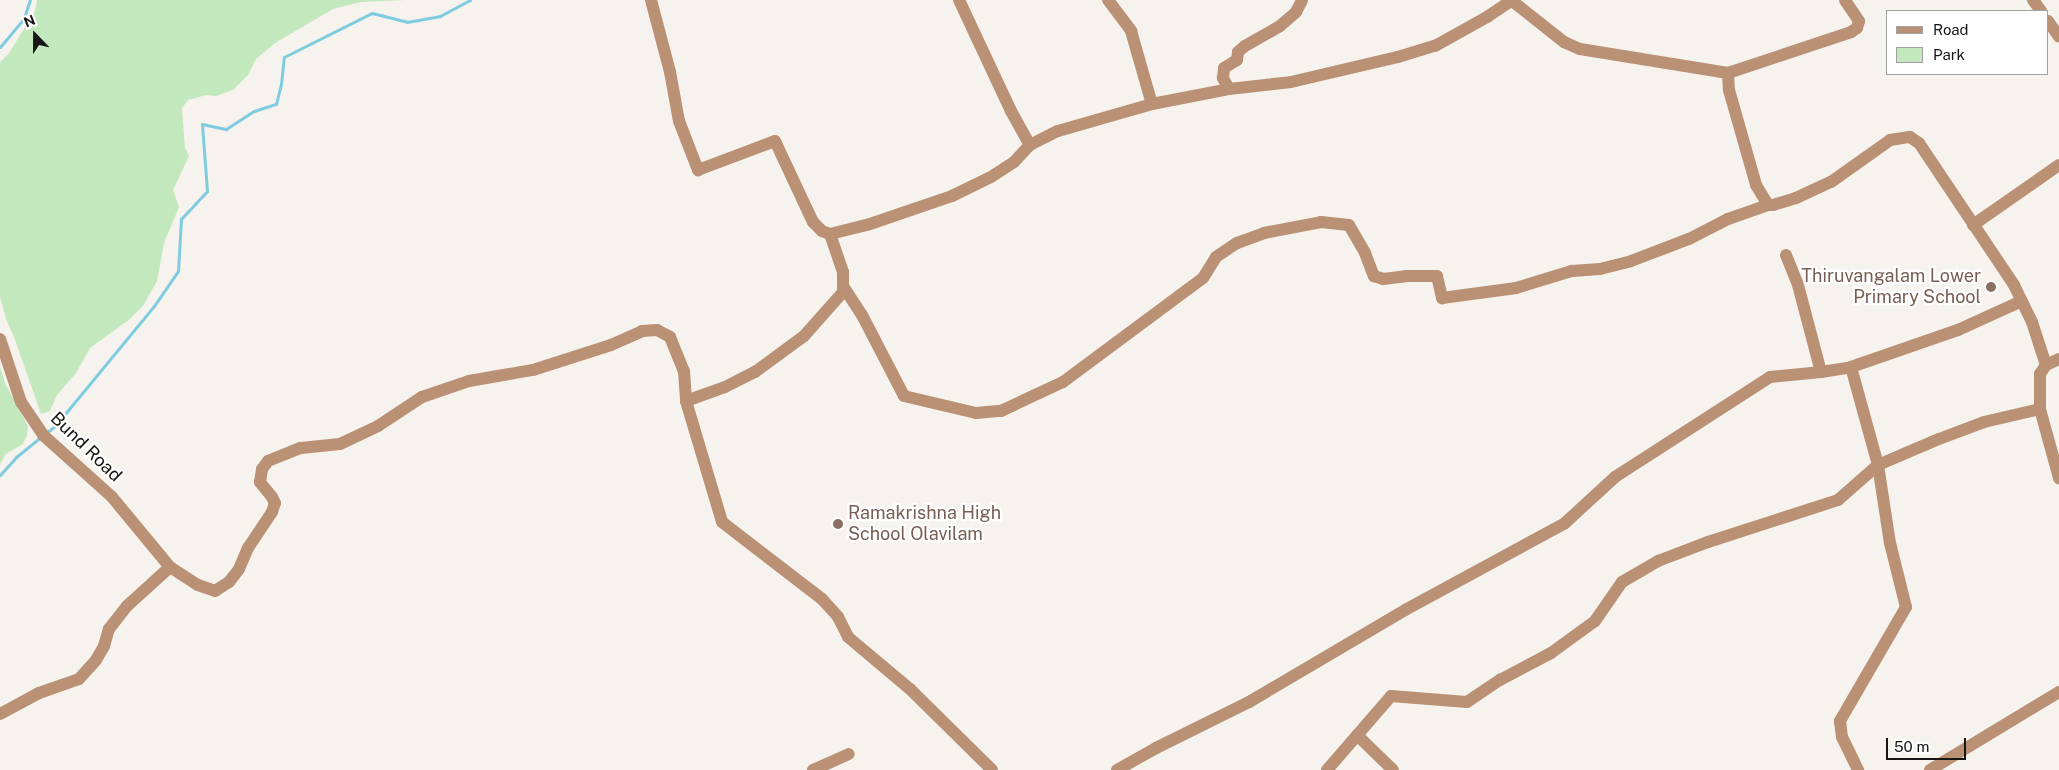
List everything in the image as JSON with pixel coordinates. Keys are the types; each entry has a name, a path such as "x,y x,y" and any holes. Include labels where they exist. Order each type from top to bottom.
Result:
{"street":[{"path":"651,0 670,72 679,121 698,170 775,141 813,222 822,231 830,234 870,224 952,196 991,177 1014,162 1030,145 1058,131 1152,104 1229,89 1291,82 1435,46 1487,17 1512,0 1564,42 1580,50 1728,73 1852,32 1857,28 1859,21 1845,0"},
{"path":"959,0 1030,145"},
{"path":"1108,0 1131,31 1152,104"},
{"path":"1229,89 1223,78 1224,68 1237,60 1238,52 1244,46 1280,26 1296,12 1302,0"},
{"path":"2049,22 2059,37"},
{"path":"1728,73 1729,90 1756,185 1768,205"},
{"path":"843,286 862,315 904,396 976,413 1001,411 1063,382 1203,278 1216,257 1237,243 1264,233 1321,222 1349,225 1365,253 1374,276 1383,279 1406,276 1437,276 1442,298 1516,288 1572,271 1600,269 1631,261 1689,239 1728,219 1768,205 1773,206 1796,198 1831,182 1890,140 1910,137 1919,142 2022,300 2046,365"},
{"path":"1973,225 2059,165"},
{"path":"830,234 843,272 843,292 804,336 755,372 725,387 686,401 722,522 822,599 838,617 848,637 910,689 992,770"},
{"path":"1786,254 1798,285 1821,372"},
{"path":"1117,770 1156,748 1249,702 1405,610 1565,523 1615,477 1770,376 1821,372 1851,367 1958,330 2022,300"},
{"name":"Bund Road","path":"0,340 21,402 43,435 112,497 170,567 207,590 215,591 224,586 239,569 248,548 272,512 275,503 272,496 260,482 262,469 268,461 301,448 340,444 378,426 422,397 469,381 533,370 611,345 642,331 657,330 670,337 684,371 686,401"},
{"path":"2059,359 2046,365 2040,374 2040,410 2059,478"},
{"path":"1851,367 1878,465 1890,543 1906,607 1840,721 1842,737 1858,770"},
{"path":"1327,770 1391,696 1468,702 1500,680 1551,653 1595,621 1622,582 1651,565 1708,542 1838,500 1878,465 1984,422 2040,410"},
{"path":"0,714 22,701 79,679 90,670 104,646 109,629 127,606 170,567"},
{"path":"1930,770 2059,692"},
{"path":"1357,735 1393,770"},
{"path":"813,770 849,754"}],"green space":[{"path":"37,0 406,0 361,2 333,9 275,43 256,59 248,75 233,90 216,96 206,95 188,100 182,108 185,148 189,156 173,190 179,207 164,243 157,281 143,306 130,319 90,348 76,373 57,395 50,411 41,414 6,319 0,296 0,62 9,53 35,11"},
{"path":"0,366 5,383 28,426 23,444 6,454 0,464"}],"waterway":[{"path":"0,47 24,18 30,0"},
{"path":"46,433 55,426 154,306 178,271 181,219 207,191 202,124 226,129 254,111 276,104 281,84 284,57 372,13 407,22 440,16 470,0"},
{"path":"0,475 16,457 41,437"}],"place":[{"name":"Thiruvangalam Lower Primary School","path":"1991,287"},
{"name":"Ramakrishna High School Olavilam","path":"838,524"}]}
